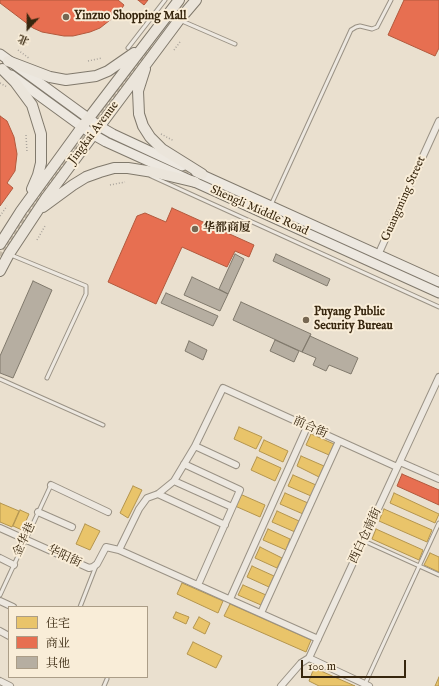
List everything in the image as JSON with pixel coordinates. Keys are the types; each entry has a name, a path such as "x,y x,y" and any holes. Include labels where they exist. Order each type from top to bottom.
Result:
{"main road":[{"name":"Jingkai Avenue","path":"0,244 21,211 85,122 179,0"},
{"name":"Jingkai Avenue","path":"0,271 35,213 179,20 196,0"},
{"path":"8,61 50,77 66,80 81,79 96,76 108,71 144,46"},
{"path":"0,54 85,122"},
{"path":"147,63 138,91 139,114 143,126 150,137 162,149 202,174"},
{"path":"1,68 85,122"},
{"path":"1,68 15,82 32,105 41,134 41,163 38,175 21,211"},
{"name":"Shengli Middle Road","path":"85,122 146,161 439,293"},
{"name":"Shengli Middle Road","path":"96,130 202,174 271,207 439,282"},
{"path":"35,213 73,184 86,177 114,168 128,168 169,175 195,182"}],"street":[{"name":"Guangming Street","path":"378,255 439,121"},
{"name":"西白仓南街","path":"281,686 301,663 309,658 439,378"},
{"name":"前合街","path":"195,446 223,388 339,441 439,479"},
{"path":"230,599 307,427"},
{"path":"261,613 339,441"},
{"path":"236,466 195,446 174,481 158,494 147,498 138,509 119,550 318,639"},
{"path":"184,464 240,490 198,585"},
{"path":"174,481 232,507"},
{"path":"51,485 108,512"},
{"path":"158,494 225,525"},
{"path":"38,512 72,527"},
{"name":"华阳街","path":"0,528 89,568 97,564 106,547 119,550"},
{"path":"0,558 14,565"},
{"path":"0,601 11,606"},
{"path":"309,658 367,685"},
{"path":"0,681 10,686"}],"lane":[{"path":"128,48 165,0"},
{"path":"271,207 351,30 356,26 372,29 377,27 391,0"},
{"path":"179,20 235,44"},
{"path":"139,170 439,307"},
{"path":"9,254 86,286 86,294 47,378"},
{"path":"0,379 103,425"},
{"name":"金华巷","path":"0,595 51,485"},
{"path":"367,685 439,523"},
{"path":"363,541 439,575"},
{"path":"80,606 97,564"},
{"path":"104,686 107,679"}],"path":[{"path":"174,50 180,42"},
{"path":"18,50 30,59"},
{"path":"88,61 102,58"},
{"path":"0,83 8,87"},
{"path":"160,134 174,141"},
{"path":"26,135 27,152"},
{"path":"110,185 125,182"},
{"path":"0,216 7,206"},
{"path":"37,240 45,226"}],"building: 住宅":[{"path":"239,427 262,437 256,449 234,439"},
{"path":"311,434 334,444 329,455 306,445"},
{"path":"264,440 288,451 283,462 259,451"},
{"path":"301,456 324,466 319,477 297,466"},
{"path":"257,457 281,468 275,481 251,470"},
{"path":"293,475 316,485 311,496 288,486"},
{"path":"133,486 142,490 128,518 120,513"},
{"path":"285,493 308,503 303,514 280,504"},
{"path":"394,493 439,514 435,523 390,503"},
{"path":"240,494 265,505 260,517 235,506"},
{"path":"0,503 19,511 12,527 0,522"},
{"path":"384,509 432,530 427,542 379,521"},
{"path":"20,510 29,514 22,530 13,526"},
{"path":"277,511 299,521 295,532 272,522"},
{"path":"85,524 100,531 90,550 76,544"},
{"path":"268,529 290,539 286,550 263,540"},
{"path":"376,529 423,550 419,560 372,539"},
{"path":"260,547 282,558 277,568 255,558"},
{"path":"430,553 439,557 439,572 424,565"},
{"path":"252,566 274,576 269,587 247,577"},
{"path":"182,583 223,601 218,613 177,594"},
{"path":"243,585 266,595 261,605 238,595"},
{"path":"230,604 311,640 306,652 224,616"},
{"path":"176,612 189,617 186,624 173,618"},
{"path":"199,617 210,623 205,634 193,628"},
{"path":"193,642 222,656 216,668 187,654"},
{"path":"314,668 355,686 319,686 309,681"},
{"path":"439,677 439,686 435,686"}],"building: 商业":[{"name":"Yinzuo Shopping Mall","path":"0,0 118,0 124,5 119,13 100,28 73,36 64,36 42,32 33,28 0,3"},
{"path":"138,0 148,0 144,5"},
{"path":"404,0 439,0 439,48 435,56 388,35"},
{"path":"0,116 7,121 14,137 17,154 15,171 7,183 13,188 0,206"},
{"path":"172,208 254,245 249,257 235,251 227,267 182,247 156,304 108,282 137,216 145,213 166,222"},
{"path":"402,474 439,490 439,505 397,486"}],"building: 其他":[{"path":"235,254 244,259 228,294 219,289"},
{"path":"276,254 330,279 327,286 273,261"},
{"path":"192,277 228,294 220,311 184,295"},
{"path":"33,281 52,290 13,378 0,373 0,356"},
{"path":"166,293 218,316 213,326 161,303"},
{"path":"241,302 311,334 302,352 233,320"},
{"path":"310,336 358,358 351,374 329,365 326,371 313,365 316,358 302,352"},
{"path":"275,340 299,351 294,362 270,351"},
{"path":"189,341 207,350 203,360 185,351"}],"tunnel":[{"path":"0,256 36,201 151,45"},
{"path":"51,97 85,122"},
{"path":"96,130 193,176"}],"place":[{"name":"Yinzuo Shopping Mall","path":"66,17"},
{"name":"华都商厦","path":"195,229"},
{"name":"Puyang Public Security Bureau","path":"306,320"}]}
